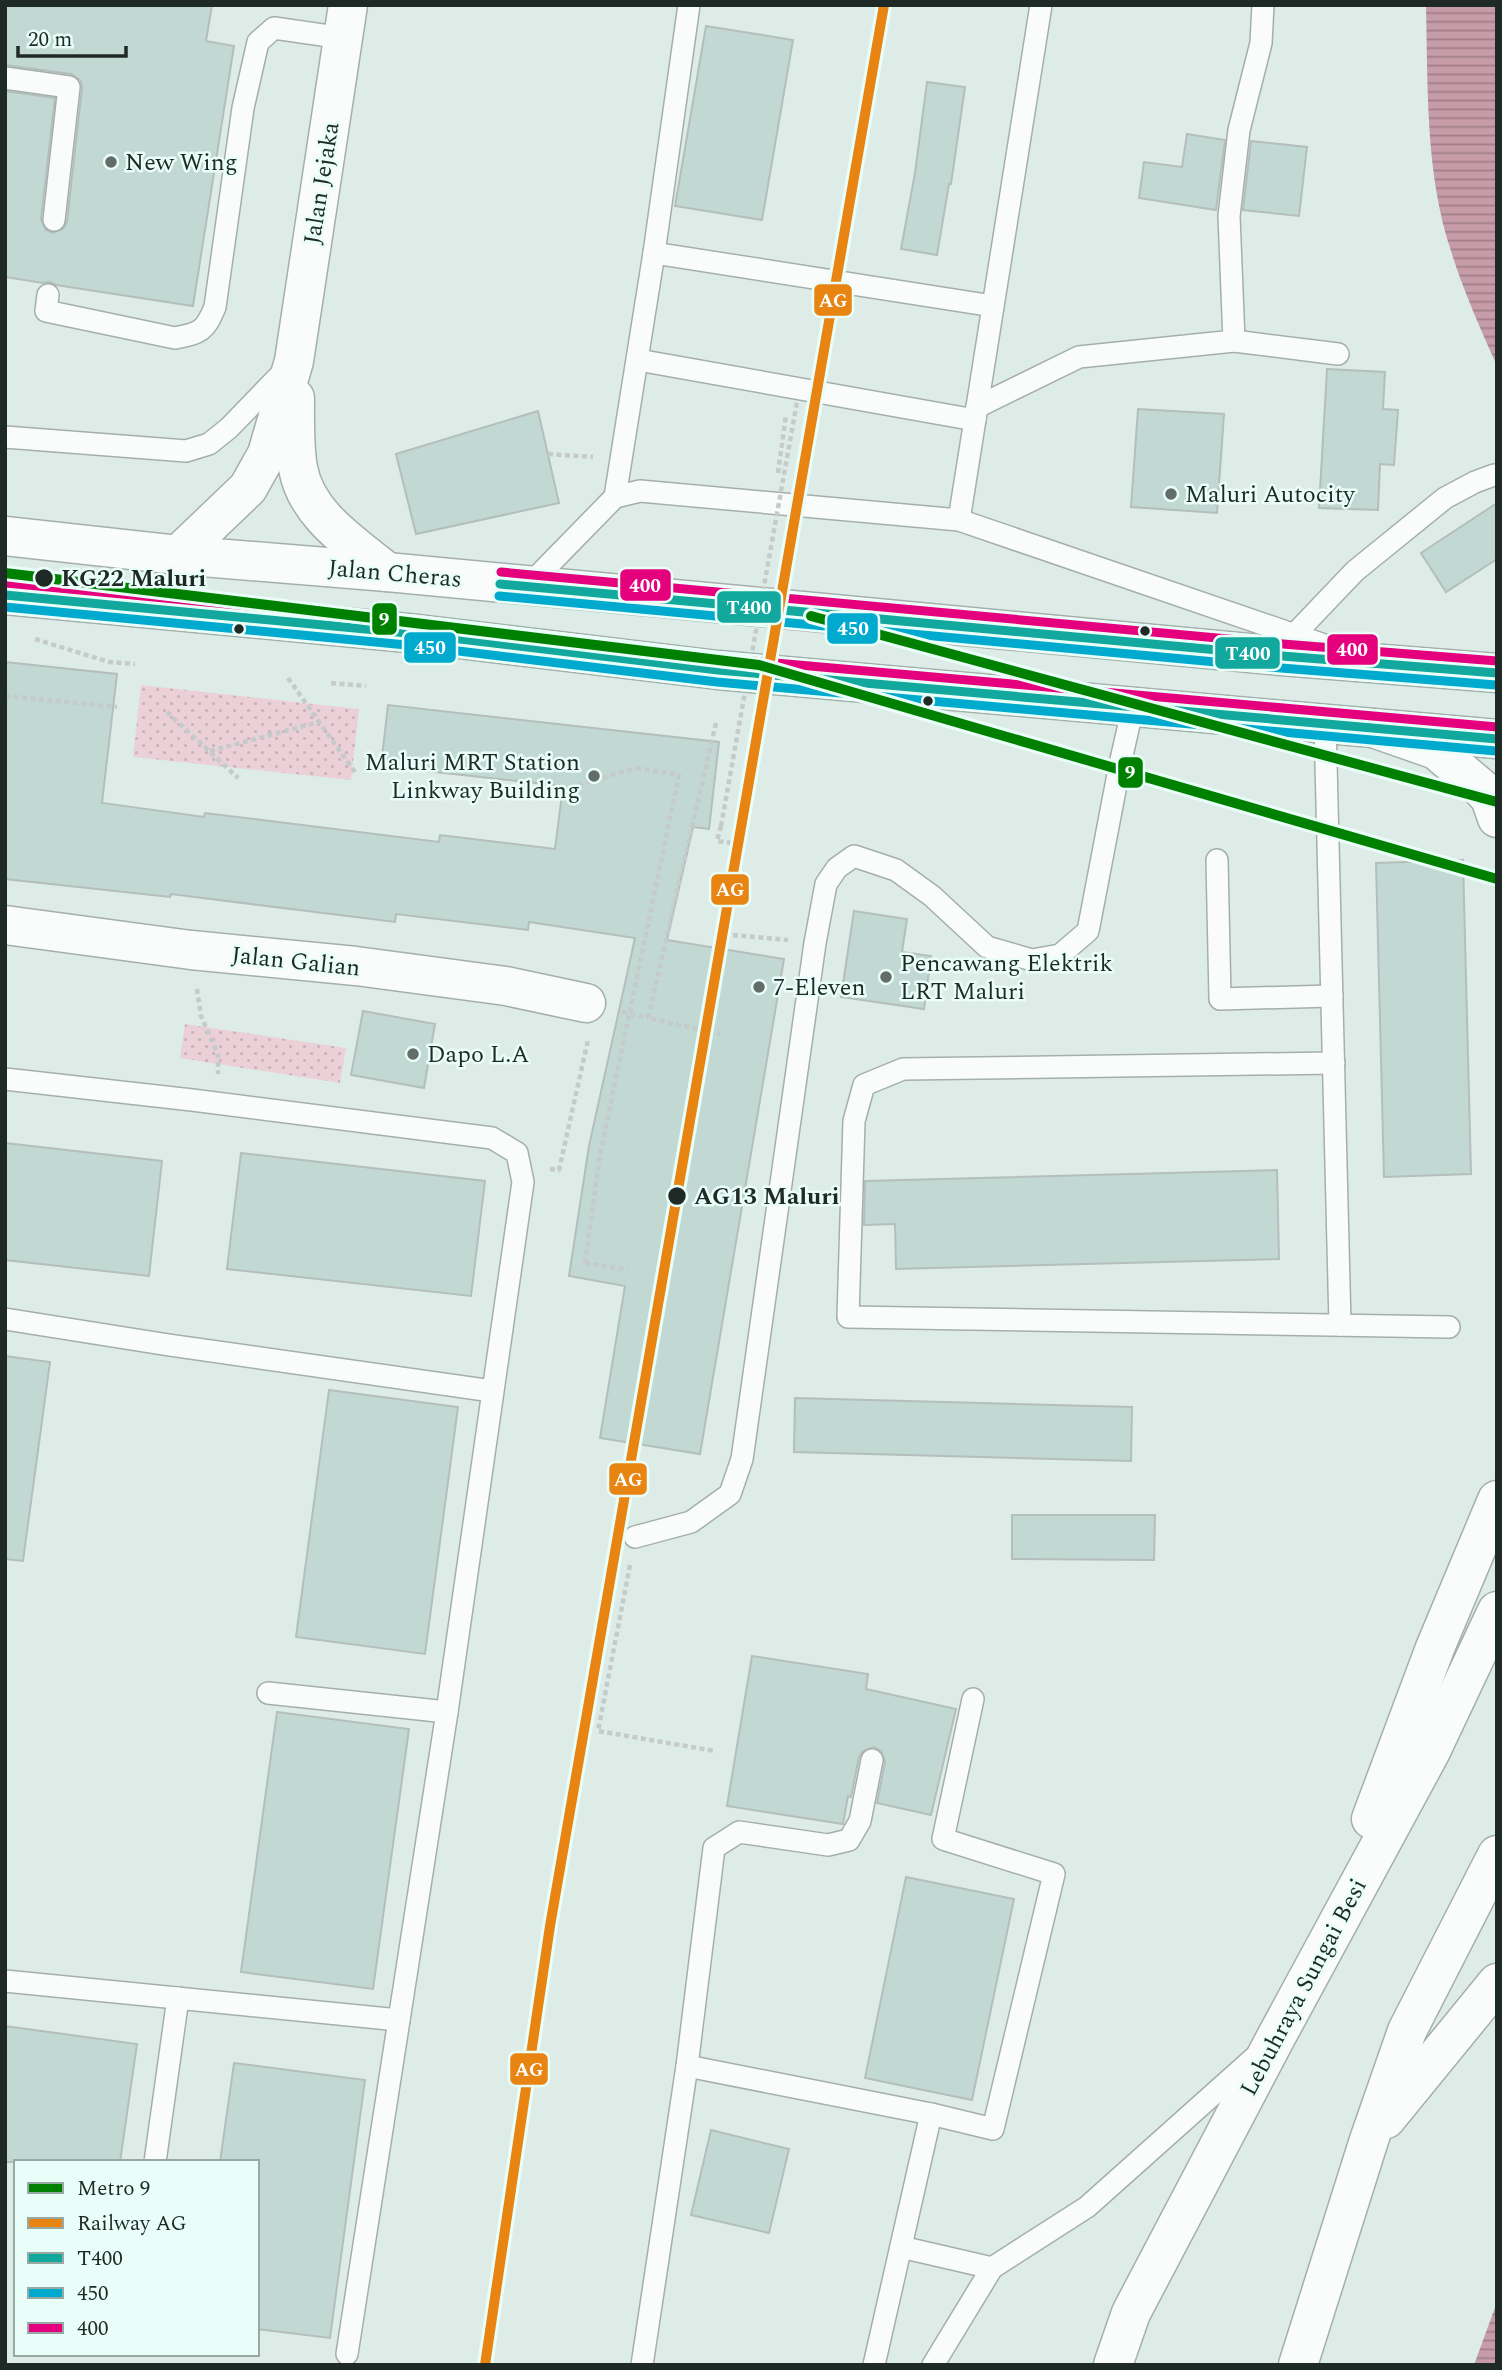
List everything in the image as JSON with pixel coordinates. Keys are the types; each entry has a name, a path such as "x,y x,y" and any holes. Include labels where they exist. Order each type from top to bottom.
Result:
{"main road":[{"name":"Jalan Jejaka","path":"178,555 248,488 267,454 294,361 345,21"},
{"name":"Jalan Jejaka","path":"294,361 298,470 307,494 324,519 387,572"},
{"name":"Jalan Cheras","path":"5,536 178,555 528,586 1288,645 1378,664 1497,673"},
{"path":"5,595 405,633 718,670 1489,738"},
{"path":"1373,728 1436,750 1481,788 1489,798 1497,818"},
{"name":"Jalan Galian","path":"5,925 191,950 356,966 493,984 588,1017"},
{"path":"1320,1955 1435,1648 1497,1500"},
{"name":"Lebuhraya Sungai Besi","path":"1113,2365 1131,2313 1431,1751 1497,1611"},
{"path":"1298,2365 1369,2140 1408,2031 1497,1855"},
{"path":"1369,2140 1497,1983"}],"lane":[{"path":"615,497 638,360 689,5"},
{"path":"959,520 1041,5"},
{"path":"1234,341 1229,216 1239,130 1261,43 1263,5"},
{"path":"48,295 46,312 176,338 194,334 207,327 215,307 243,108 258,42 274,28 345,21"},
{"path":"5,78 69,87 54,220"},
{"path":"654,253 993,306"},
{"path":"638,360 976,414 1079,357 1234,341 1338,354"},
{"path":"5,437 186,452 209,444 229,428 294,361"},
{"path":"528,586 615,497 640,491 959,520 1288,645 1355,571 1446,498 1475,481 1494,475"},
{"path":"635,1537 691,1522 730,1494 742,1459 815,943 826,884 837,868 854,856 896,870 932,896 987,947 1032,960 1060,956 1088,931 1133,707"},
{"path":"1325,723 1340,1325"},
{"path":"1217,860 1220,999 1332,996"},
{"path":"1334,1063 903,1069 864,1085 854,1121 848,1317 1449,1327"},
{"path":"5,1079 492,1138 517,1153 523,1182 447,1713 347,2354"},
{"path":"5,1319 492,1391"},
{"path":"268,1693 447,1713"},
{"path":"687,2066 931,2114 993,2129 1054,1874 943,1839 973,1699"},
{"path":"642,2365 687,2066 714,1848 739,1832 828,1844 849,1840 860,1821 872,1760"},
{"path":"5,1981 399,2020"},
{"path":"155,2160 178,1998"},
{"path":"933,2365 992,2268 1087,2207 1275,2039"},
{"path":"874,2365 931,2114"},
{"path":"901,2247 992,2268"}],"path":[{"path":"737,829 734,843 718,841 797,402 788,402"},
{"path":"778,473 786,414"},
{"path":"27,638 109,662 135,664"},
{"path":"288,678 357,775"},
{"path":"331,682 366,685"},
{"path":"5,696 117,707"},
{"path":"167,712 239,778"},
{"path":"210,751 319,722"},
{"path":"716,723 648,1018 720,1034"},
{"path":"562,789 636,768 679,775 600,1155 585,1263 628,1270"},
{"path":"733,935 815,943"},
{"path":"191,950 201,1016 218,1055 219,1103"},
{"path":"520,1169 559,1170 588,1017"},
{"path":"635,1537 598,1731 715,1751"}],"shaded area":[{"path":"1426,5 1497,5 1497,366 1456,266 1436,191 1428,98"},
{"path":"141,685 359,709 351,780 133,757"},
{"path":"185,1024 346,1048 340,1083 180,1058"},
{"path":"1497,2302 1497,2365 1474,2365"}],"building":[{"name":"New Wing","path":"5,5 212,5 206,41 234,46 193,306 5,277 5,91 55,98 41,219 46,230 53,233 64,228 67,221 82,88 81,81 71,74 5,65"},
{"path":"706,26 793,40 762,220 675,206"},
{"path":"927,82 965,87 951,184 937,255 901,249 915,173"},
{"path":"1187,134 1225,140 1216,210 1139,198 1144,162 1182,167"},
{"path":"1251,141 1307,147 1299,216 1243,210"},
{"path":"1327,369 1385,372 1383,409 1398,410 1394,465 1380,464 1378,510 1319,508"},
{"path":"1138,409 1224,414 1217,513 1131,507"},
{"path":"538,411 559,503 416,534 396,454"},
{"path":"1497,503 1497,559 1446,592 1421,553"},
{"path":"5,662 117,674 102,803 204,817 205,813 439,842 440,835 555,849 563,786 381,766 388,705 719,742 709,829 693,827 667,940 784,959 700,1454 600,1438 625,1286 569,1276 589,1146 635,938 529,922 528,930 396,914 395,922 171,894 170,897 5,879"},
{"path":"1463,860 1471,1174 1384,1177 1376,863"},
{"name":"Pencawang Elektrik LRT Maluri","path":"854,911 907,919 902,952 931,956 924,1009 841,997"},
{"path":"363,1011 435,1024 424,1088 351,1075"},
{"path":"5,1143 162,1161 149,1276 5,1260"},
{"path":"241,1153 485,1181 471,1296 227,1269"},
{"path":"1277,1170 1279,1259 896,1269 895,1224 864,1225 865,1181"},
{"path":"5,1356 50,1362 23,1561 5,1559"},
{"path":"329,1390 458,1407 425,1654 296,1637"},
{"path":"795,1398 1132,1407 1131,1461 794,1452"},
{"path":"1012,1515 1155,1515 1154,1560 1012,1559"},
{"path":"752,1656 868,1674 866,1689 956,1709 931,1815 877,1803 885,1762 881,1751 874,1747 863,1751 859,1757 843,1824 727,1806"},
{"path":"277,1712 409,1729 373,1989 241,1972"},
{"path":"906,1877 1014,1899 972,2100 865,2078"},
{"path":"5,2026 137,2044 120,2160 5,2162"},
{"path":"234,2063 365,2080 330,2338 259,2329 259,2160 220,2160"},
{"path":"711,2130 789,2149 769,2233 691,2215"}],"metro line":[{"name":"9","path":"5,573 759,665 1497,879"},
{"name":"9","path":"811,616 1497,802"}],"rail line":[{"name":"AG","path":"485,2365 550,1926 884,5"}],"transit line":[{"name":"400","path":"501,572 1283,644 1497,661"},
{"name":"400","path":"6,583 419,622 719,658 1497,727"},
{"name":"T400","path":"500,584 1282,656 1497,673"},
{"name":"T400","path":"5,595 418,634 718,670 1497,739"},
{"name":"450","path":"499,596 1281,668 1496,685"},
{"name":"450","path":"5,607 417,646 717,682 1496,751"}],"place":[{"name":"New Wing","path":"111,162"},
{"name":"Maluri Autocity","path":"1171,494"},
{"name":"KG22 Maluri","path":"44,578"},
{"name":"Maluri MRT Station Linkway Building","path":"594,776"},
{"name":"Pencawang Elektrik LRT Maluri","path":"886,977"},
{"name":"7-Eleven","path":"759,987"},
{"name":"Dapo L.A","path":"413,1054"},
{"name":"AG13 Maluri","path":"677,1196"}]}
